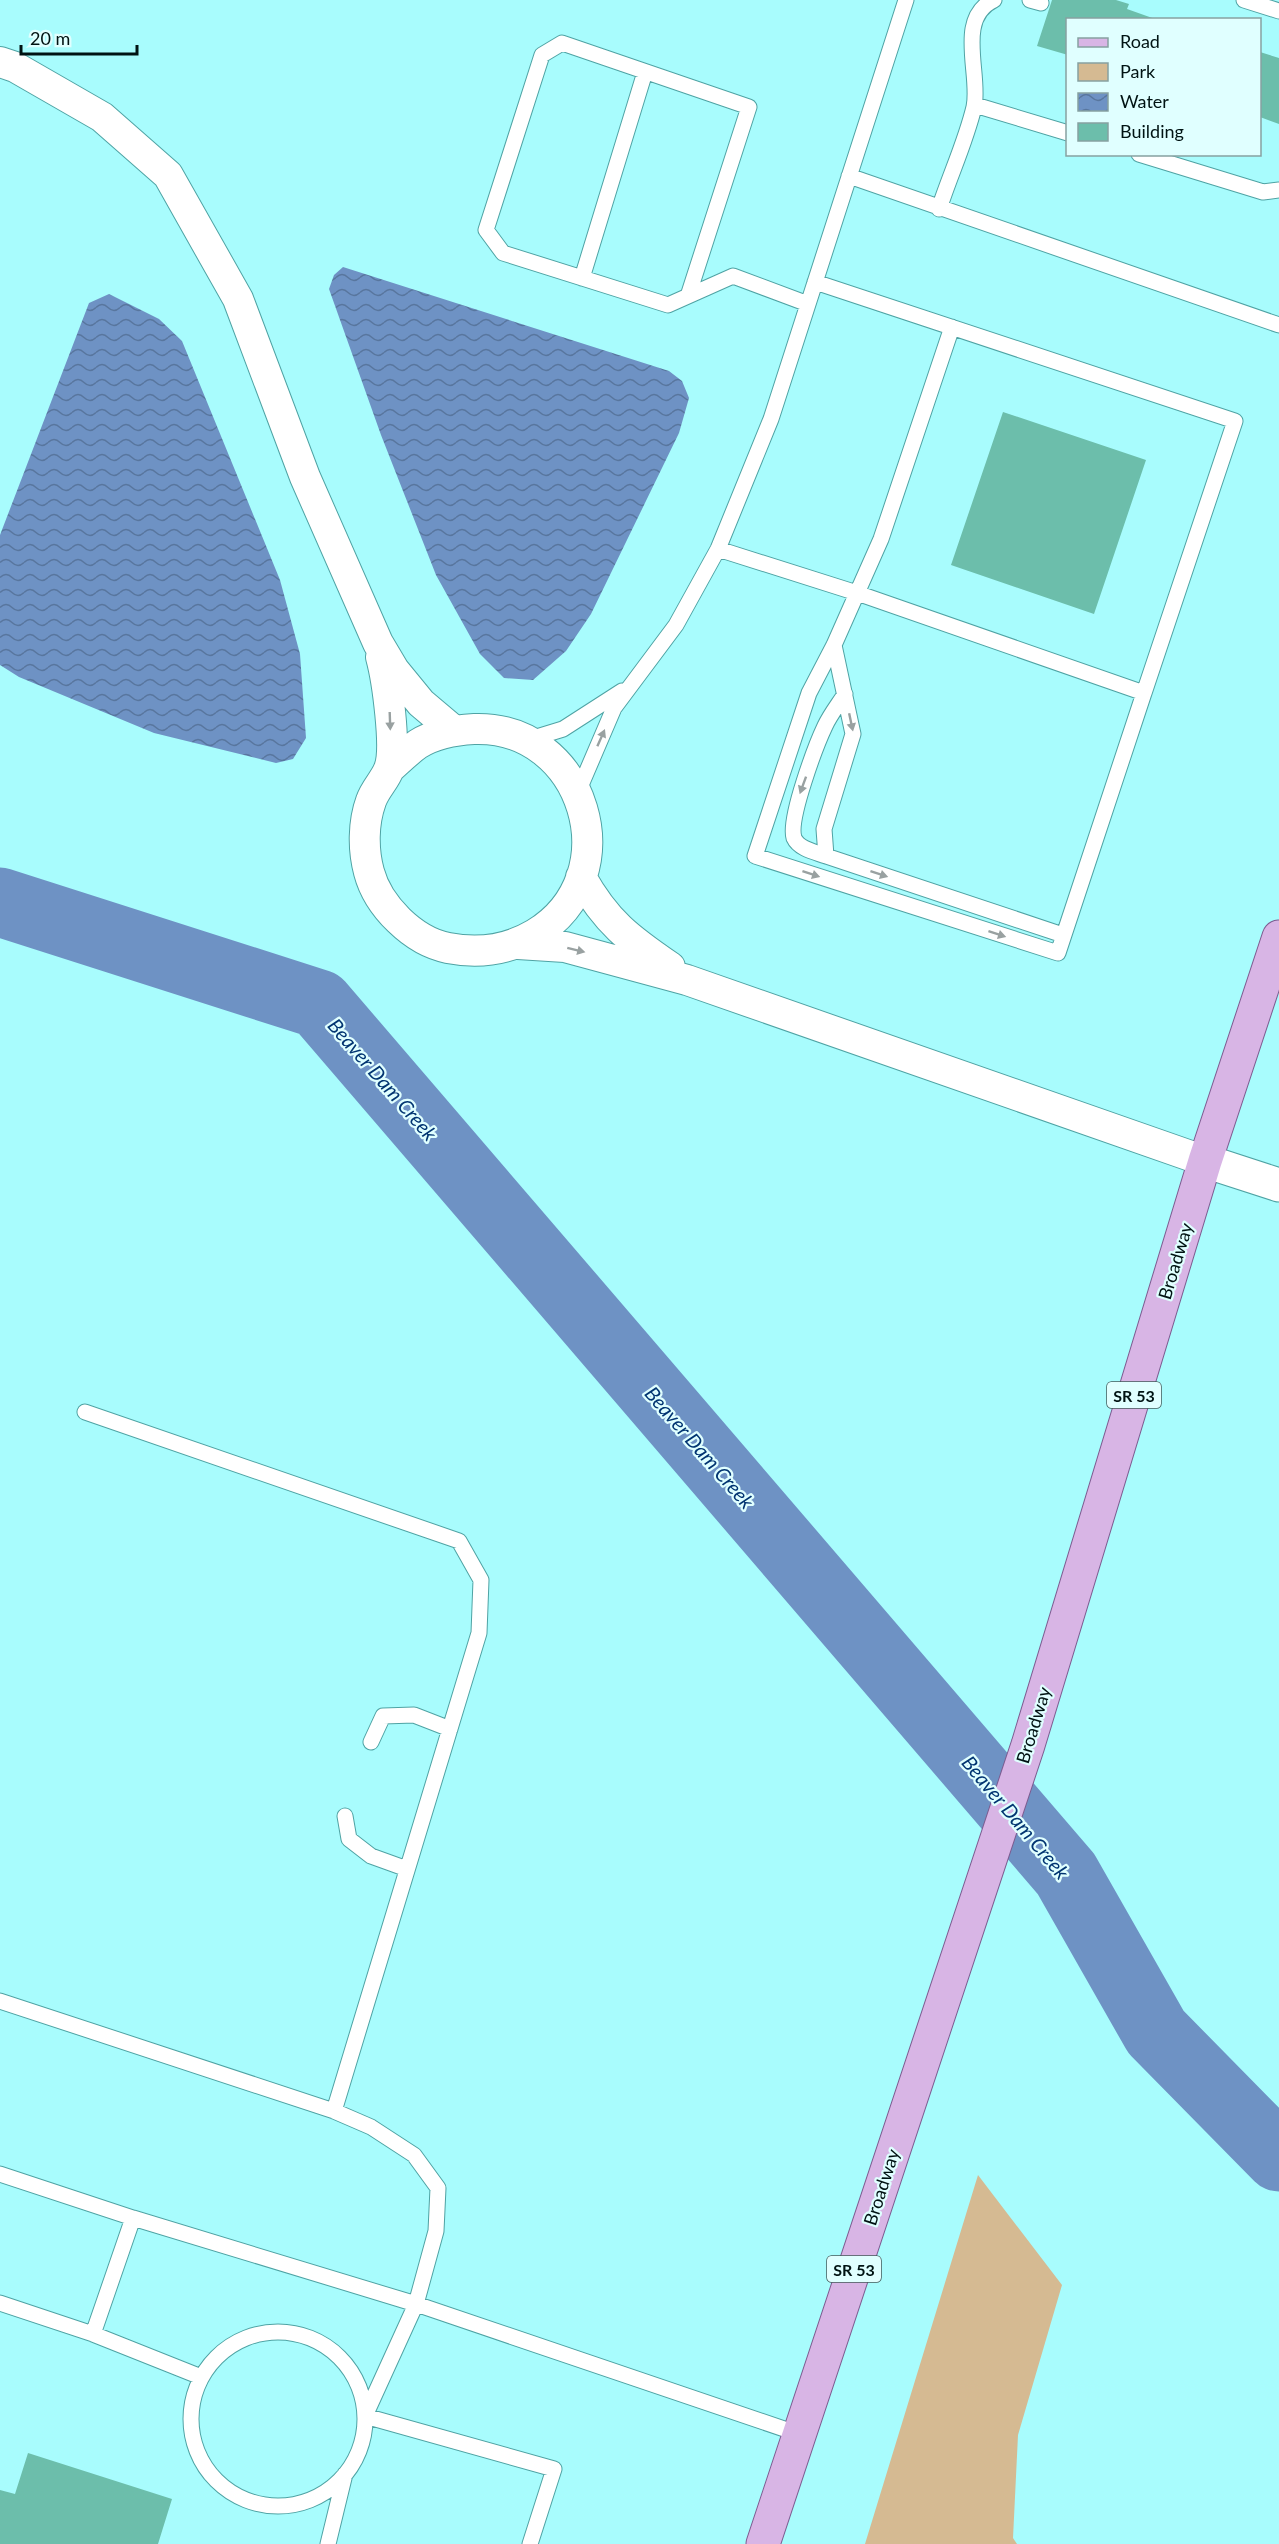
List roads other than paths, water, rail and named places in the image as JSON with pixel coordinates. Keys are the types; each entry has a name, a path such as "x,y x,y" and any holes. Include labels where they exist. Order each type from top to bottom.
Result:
{"main road":[{"name":"Broadway","path":"763,2544 1028,1744 1205,1161 1279,937"}],"street":[{"path":"0,62 15,67 102,117 168,175 238,299 305,477 378,643 394,670 421,703 453,730"},
{"path":"378,643 389,687 390,768"},
{"path":"518,944 549,925 573,898 586,863 588,827 578,792 557,762 527,740 491,729 453,730 418,744 390,768 371,800 364,837 369,874 386,906 412,932 446,947 482,952 518,944 565,947 687,980 1279,1185"},
{"path":"581,877 598,907 632,941 687,980"}],"lane":[{"path":"578,792 614,708 676,625 718,549 771,419 906,0"},
{"path":"939,208 975,105 972,63 974,21 983,5 994,0"},
{"path":"1244,0 1279,11"},
{"path":"689,293 749,107 562,43 542,55 486,230 503,253 668,305 689,293 733,276 808,304"},
{"path":"582,278 645,72"},
{"path":"975,105 1066,132"},
{"path":"1146,156 1263,192 1279,190"},
{"path":"849,177 1279,325"},
{"path":"815,282 952,327 1235,421 1058,953 755,856 809,693 834,645 881,539 952,327"},
{"path":"718,549 857,593 1144,693"},
{"path":"826,856 824,829 853,734 834,645"},
{"path":"527,740 563,729 597,709 629,685"},
{"path":"845,694 825,726 798,801 793,825 795,839 802,848 1063,935"},
{"path":"85,1412 459,1541 481,1580 479,1633 334,2111"},
{"path":"371,1742 383,1716 414,1715 450,1729"},
{"path":"345,1816 349,1839 371,1856 407,1869"},
{"path":"0,2001 334,2111 371,2127 414,2155 438,2188 436,2231 416,2304 365,2416"},
{"path":"0,2174 133,2218 416,2304 799,2434"},
{"path":"93,2334 133,2218"},
{"path":"0,2302 93,2334 201,2377"},
{"path":"267,2332 296,2333 323,2344 345,2363 360,2387 365,2416 364,2437 357,2457 345,2474 326,2492 295,2504 278,2506 252,2502 229,2491 210,2474 197,2452 193,2435 192,2401 201,2377 215,2355 240,2340 267,2332"},
{"path":"365,2416 554,2469 530,2544"},
{"path":"328,2544 345,2474"}],"water":[{"path":"343,267 669,371 682,381 689,398 679,433 591,614 566,651 533,680 504,678 480,654 436,575 381,435 329,289 334,275"},
{"path":"109,294 159,319 182,341 280,580 300,654 306,738 293,759 276,763 154,733 19,677 0,665 0,535 89,303"}],"waterway":[{"name":"Beaver Dam Creek","path":"0,902 319,1004 1066,1874 1156,2032 1279,2157"}]}
